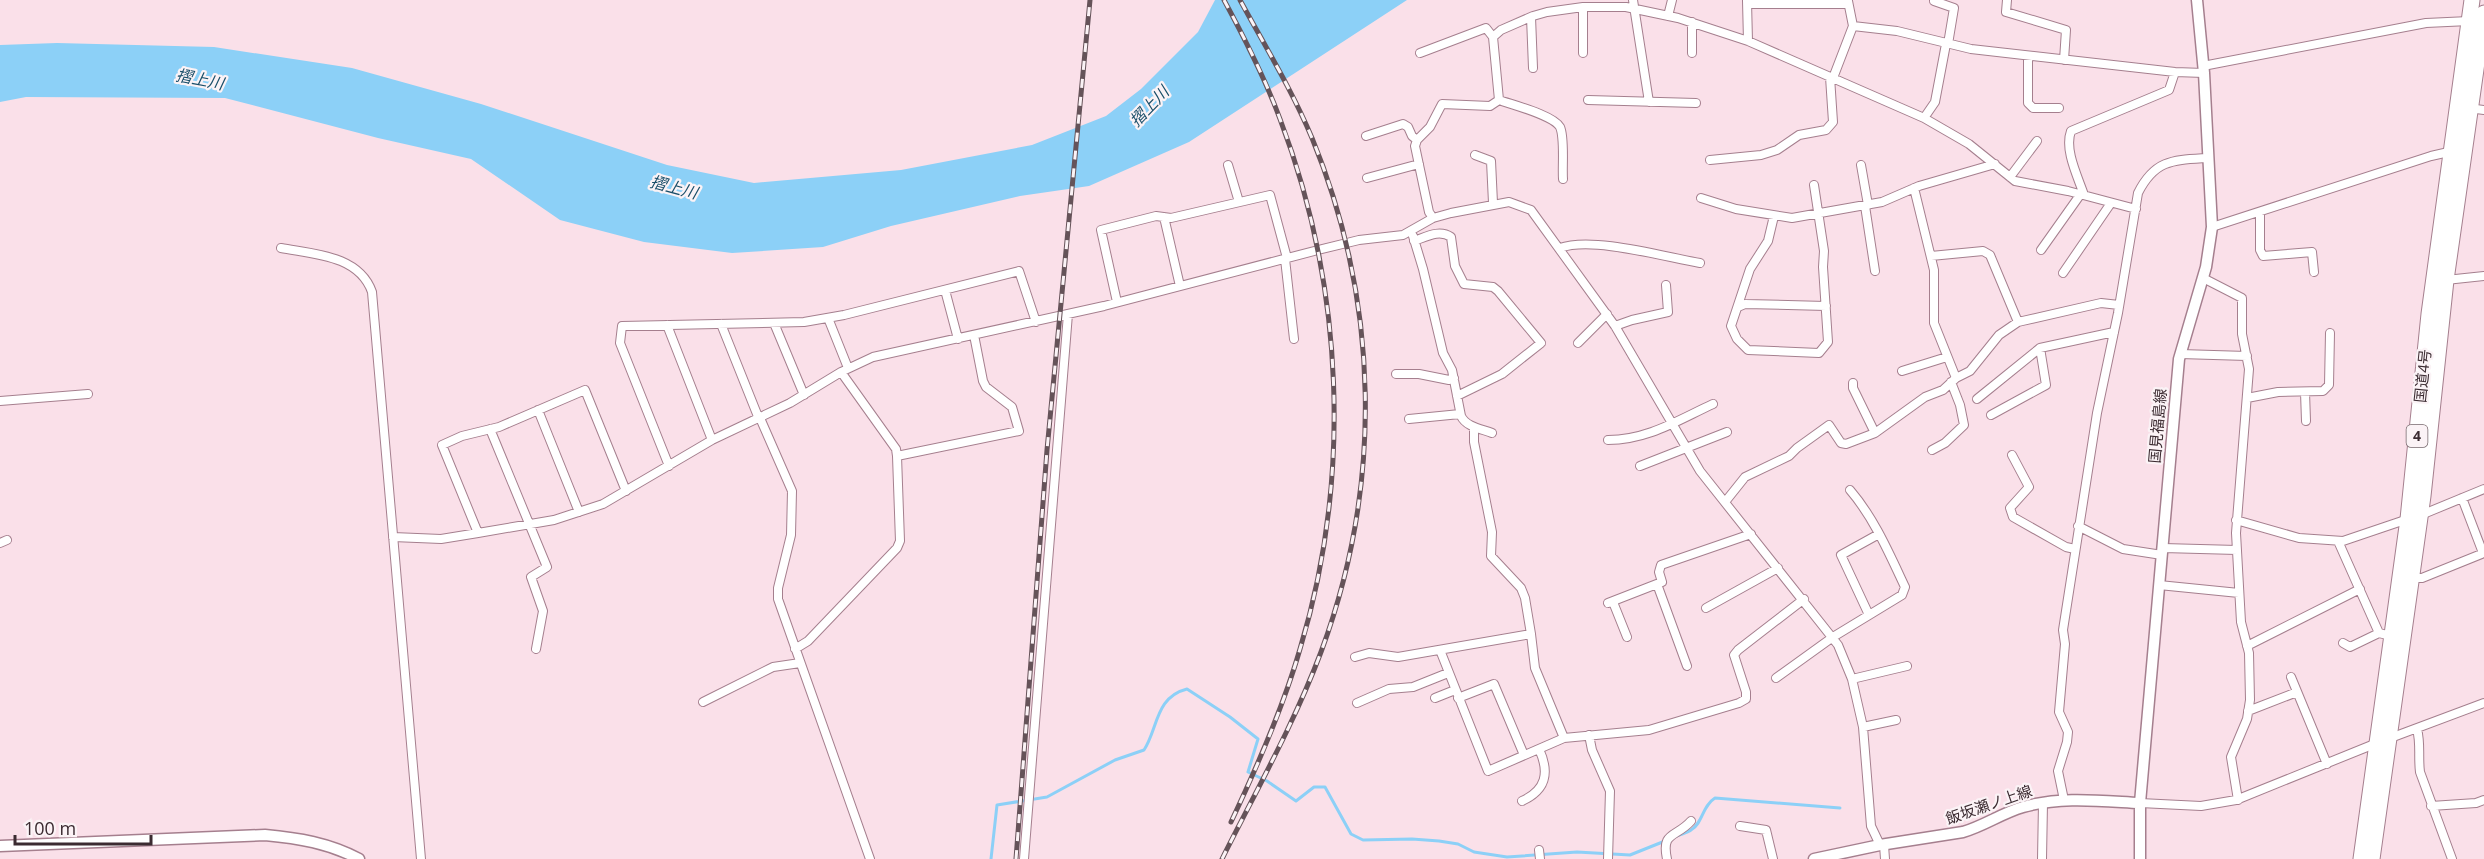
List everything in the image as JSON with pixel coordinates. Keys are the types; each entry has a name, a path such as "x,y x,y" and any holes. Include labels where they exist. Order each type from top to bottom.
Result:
{"highway":[{"name":"国道4号","path":"2361,859 2412,578 2414,517 2429,314 2457,152 2471,108 2477,15"},
{"name":"国道4号","path":"2372,859 2383,741 2385,634 2414,517 2446,280 2457,152"}],"main road":[{"name":"国見福島線","path":"2140,859 2140,803 2181,354 2203,278 2212,227 2204,70 2197,0"},
{"name":"飯坂瀬ノ上線","path":"1814,859 1963,832 2010,811 2043,803 2064,800 2140,803"},
{"path":"0,846 265,835 301,838 331,846 358,859"}],"street":[{"path":"1668,16 1672,0"},
{"path":"2007,0 2006,12 2066,30 2064,60"},
{"path":"1924,118 1935,102 1954,8 1934,1"},
{"path":"1710,160 1761,155 1777,150 1799,135 1826,130 1833,122 1831,77 1853,26 1848,2 1747,2 1748,41"},
{"path":"1633,4 1649,102"},
{"path":"1493,37 1501,30 1547,12 1633,4 1748,41 1924,118 1969,144 2014,181 2136,209"},
{"path":"1583,7 1583,53"},
{"path":"1853,26 1897,31 1971,49 2175,72 2204,70 2477,15"},
{"path":"1531,17 1533,68"},
{"path":"1692,22 1692,53"},
{"path":"1420,53 1486,28 1493,37 1499,100"},
{"path":"2028,56 2028,103 2033,108 2059,108"},
{"path":"2082,195 2071,156 2069,135 2071,131 2169,90 2175,72"},
{"path":"1433,218 1429,212 1415,146 1417,140 1430,127 1442,104 1490,106 1499,100"},
{"path":"1499,100 1546,116 1557,123 1562,135 1563,179"},
{"path":"1588,100 1696,104"},
{"path":"1366,135 1403,124 1417,140"},
{"path":"2010,177 2037,141"},
{"path":"2212,227 2457,152"},
{"path":"1475,156 1491,161 1493,203"},
{"path":"2064,800 2058,771 2068,732 2060,712 2065,644 2063,630 2097,413 2139,193 2145,179 2154,170 2168,162 2208,158"},
{"path":"1367,178 1419,164"},
{"path":"1701,198 1736,209 1792,218 1867,206 1914,188 1995,164"},
{"path":"1228,165 1239,202"},
{"path":"1861,165 1875,271"},
{"path":"1774,216 1768,241 1750,269 1738,307 1731,319 1731,326 1737,339 1748,350 1819,353 1828,342 1824,251 1814,185"},
{"path":"1914,188 1931,256 1935,291 1934,323 1947,357 1964,425 1945,443 1932,450"},
{"path":"1117,302 1101,230 1156,216 1171,218 1270,195 1286,259 1294,339"},
{"path":"2041,250 2082,195"},
{"path":"393,537 441,539 529,524 603,504 712,440 760,418 845,370 873,357 1036,322 1359,240 1392,237 1411,232 1433,218 1493,203 1509,202 1531,210 1560,248 1616,326 1700,471 1833,637 1845,658 1852,679 1866,748 1866,794 1870,826 1882,845 1885,859"},
{"path":"2063,273 2111,203"},
{"path":"2260,212 2260,250 2263,256 2312,252 2314,272"},
{"path":"1164,217 1180,286"},
{"path":"1411,232 1423,268 1443,353 1454,378 1460,414 1463,421 1492,433"},
{"path":"1414,241 1437,233 1446,233 1451,237 1455,266 1464,284 1492,287 1498,291 1541,344 1502,374 1457,396"},
{"path":"1560,248 1568,245 1599,245 1700,263"},
{"path":"281,248 339,259 369,284 372,292 421,859"},
{"path":"1931,256 1983,251 1990,255 2018,322"},
{"path":"669,466 620,343 622,326 804,322 1019,271 1036,322"},
{"path":"2446,280 2484,276"},
{"path":"2203,278 2241,298 2242,334 2247,356 2247,398 2236,520 2241,622 2250,659 2250,700 2231,757 2238,800"},
{"path":"1616,326 1668,312 1666,285"},
{"path":"945,290 958,339"},
{"path":"1725,502 1745,477 1789,456 1829,424 1841,443 1846,444 1875,433 1925,398 1971,371 1999,335 2018,322 2101,303 2119,305"},
{"path":"1738,307 1745,304 1826,306"},
{"path":"1024,859 1068,314"},
{"path":"1578,344 1607,314"},
{"path":"795,649 808,641 897,548 900,541 896,449 845,370 828,318"},
{"path":"774,323 804,395"},
{"path":"721,324 792,491 791,535 778,588 778,599 870,859"},
{"path":"667,325 712,440"},
{"path":"1977,399 2040,348 2114,332"},
{"path":"2247,398 2278,392 2323,391 2329,384 2331,333"},
{"path":"897,456 1019,431 1012,408 982,381 974,335"},
{"path":"1991,415 2046,386 2040,348"},
{"path":"2181,354 2247,356"},
{"path":"1902,371 1947,357"},
{"path":"1396,374 1419,374 1449,380 1454,378"},
{"path":"1853,382 1853,388 1875,433"},
{"path":"478,533 442,445 462,436 490,429 585,390 626,491"},
{"path":"2305,392 2306,421"},
{"path":"0,401 88,394"},
{"path":"1608,440 1628,440 1673,425 1713,404"},
{"path":"538,410 579,512"},
{"path":"1409,419 1460,414"},
{"path":"1474,427 1474,442 1492,532 1491,556 1521,588 1527,609 1535,668 1563,738"},
{"path":"490,429 547,567 531,577 543,611 536,648"},
{"path":"1641,466 1727,432"},
{"path":"2012,455 2029,487 2010,508 2013,517 2066,547 2075,549"},
{"path":"1776,678 1833,637 1902,595 1905,587 1879,534 1865,508 1850,489"},
{"path":"2236,520 2299,538 2343,541 2414,517 2484,489"},
{"path":"2412,578 2422,578 2484,553 2462,498"},
{"path":"2078,526 2123,549 2237,550"},
{"path":"1627,637 1610,603 1662,582 1659,572 1661,565 1751,534"},
{"path":"1869,615 1841,555 1879,534"},
{"path":"2338,541 2360,589 2385,634 2350,646 2343,643"},
{"path":"1706,608 1778,568"},
{"path":"1657,584 1687,666"},
{"path":"2159,585 2239,593"},
{"path":"2247,646 2360,589"},
{"path":"1440,650 1488,771 1563,738 1649,730 1739,703 1746,699 1746,692 1735,664 1734,655 1804,599"},
{"path":"1355,657 1369,653 1393,657 1531,634"},
{"path":"703,702 773,667 800,663"},
{"path":"1852,679 1907,666"},
{"path":"1357,703 1389,689 1413,687 1448,673"},
{"path":"2291,677 2326,764"},
{"path":"1436,698 1494,684 1524,755"},
{"path":"2248,711 2297,692"},
{"path":"2140,803 2201,806 2238,800 2484,703"},
{"path":"1863,727 1896,720"},
{"path":"2417,729 2421,743 2418,761 2420,772 2452,859"},
{"path":"1589,735 1592,750 1610,791 1608,855"},
{"path":"1522,801 1537,794 1542,784 1545,770 1539,749"},
{"path":"2432,806 2476,803 2484,800"},
{"path":"2042,859 2043,803"},
{"path":"1667,859 1665,841 1685,828 1691,821"},
{"path":"1740,826 1766,830 1773,859"}],"water":[{"name":"摺上川","path":"1215,0 1407,0 1189,142 1089,186 1020,196 891,226 823,247 732,253 644,242 560,220 471,159 378,138 225,98 26,97 0,102 0,45 57,43 214,47 352,68 481,104 667,165 754,183 901,170 1032,145 1106,116 1141,89 1198,32"}],"waterway":[{"path":"991,859 997,805 1047,797 1115,760 1144,750 1163,706 1177,693 1187,689 1230,717 1258,739 1248,772 1267,781 1296,801 1314,787 1325,787 1351,834 1363,840 1439,841 1458,844 1474,852 1507,857 1577,852 1630,855 1665,841"},
{"path":"1677,836 1695,827 1707,805 1715,798 1840,808"}],"railway":[{"path":"1016,859 1047,450 1090,0"},
{"path":"1224,0 1268,89 1301,183 1317,248 1328,315 1334,383 1333,450 1328,517 1317,584 1286,693 1260,759 1231,822"},
{"path":"1222,859 1299,705 1321,652 1341,589 1355,525 1363,460 1365,395 1361,330 1351,265 1334,201 1304,120 1240,0"}]}
